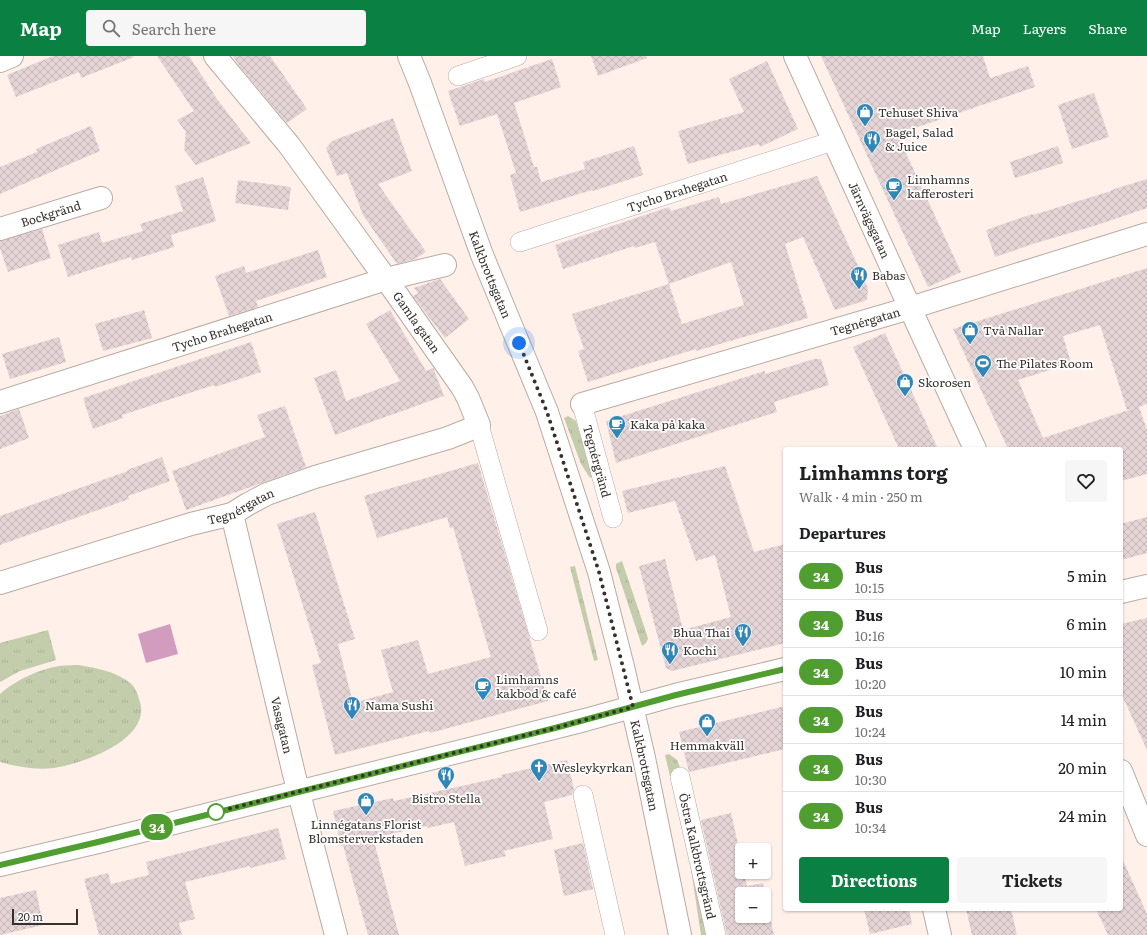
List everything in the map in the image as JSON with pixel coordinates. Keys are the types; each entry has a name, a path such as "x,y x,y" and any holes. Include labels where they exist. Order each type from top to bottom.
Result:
{"street":[{"path":"0,61 12,56"},
{"name":"Gamla gatan","path":"215,56 289,145 462,387 479,425 538,631"},
{"name":"Kalkbrottsgatan","path":"409,56 482,255 547,412 599,572 633,707 680,935"},
{"path":"458,76 517,56"},
{"name":"Järnvägsgatan","path":"795,56 974,447"},
{"name":"Tycho Brahegatan","path":"520,242 833,141"},
{"name":"Bockgränd","path":"0,229 101,198"},
{"name":"Tegnérgatan","path":"582,404 910,308 1147,234"},
{"name":"Tycho Brahegatan","path":"0,402 386,279 445,265"},
{"name":"Tegnérgränd","path":"582,404 613,518"},
{"name":"Tegnérgatan","path":"0,583 191,524 232,514 267,494 315,477 448,438 479,425"},
{"name":"Vasagatan","path":"232,514 289,753 336,935"},
{"path":"1123,592 1147,586"},
{"path":"0,865 300,792 585,720 676,695 783,669"},
{"path":"1123,776 1147,835"},
{"name":"Östra Kalkbrottsgränd","path":"680,777 716,935"},
{"path":"583,795 615,935"},
{"path":"934,911 940,935"}],"green space":[{"path":"568,416 576,421 594,476 590,478 581,464 564,418"},
{"path":"622,561 648,639 642,646 616,568 616,564"},
{"path":"575,566 598,660 594,661 570,567"},
{"path":"48,630 56,660 20,671 0,682 0,643"},
{"path":"65,665 79,665 110,672 132,684 137,692 140,702 141,716 135,728 125,739 112,748 66,766 47,769 20,767 0,762 0,694 13,684 36,672"},
{"path":"669,754 677,760 680,767 674,769 694,853 708,935 701,935 689,856 665,755"}],"shaded area":[{"path":"170,624 178,654 146,663 138,634"}],"building":[{"path":"53,56 134,57 81,78 79,72 16,97 7,75"},
{"path":"157,56 189,56 217,99 251,143 196,165 184,150 186,132 177,120 194,111"},
{"path":"233,56 270,56 307,109 287,123 240,67"},
{"path":"591,56 646,56 647,58 598,76"},
{"path":"821,56 983,56 990,78 1028,66 1035,87 897,134 961,272 928,287"},
{"path":"552,59 561,87 514,103 534,167 537,167 541,182 585,169 583,162 634,146 643,175 520,212 510,175 516,173 497,114 460,126 448,91 484,79 485,82"},
{"path":"767,61 798,129 760,147 759,144 688,164 678,131 744,112 729,79"},
{"path":"1094,93 1109,137 1072,149 1058,105"},
{"path":"393,118 412,171 378,184 426,252 415,259 397,264 363,215 347,173 337,176 326,148 332,141"},
{"path":"91,126 100,151 0,194 0,167 37,152 36,149"},
{"path":"1058,146 1063,163 1015,178 1010,162"},
{"path":"817,176 868,288 867,300 835,310 803,237 785,244 808,318 696,351 696,349 588,382 578,351 584,349 572,314 669,284 655,242 635,248 634,246 563,269 555,245 669,207 671,211 719,197 721,204","holes":["731,262 744,305 682,324 669,284"]},
{"path":"203,177 216,221 171,235 174,247 132,260 131,257 68,277 58,245 99,232 102,243 143,231 140,224 183,211 175,186"},
{"path":"1147,179 1147,208 995,257 986,230 1032,214 1033,215"},
{"path":"238,180 291,187 288,210 235,203"},
{"path":"42,229 51,258 8,272 0,248 0,241"},
{"path":"318,250 327,277 256,301 258,307 229,316 215,276 244,266 246,273"},
{"path":"1147,268 1147,404 1139,407 1147,430 1147,474 1123,480 1123,447 1007,447 953,329","holes":["1100,325 1127,410 1135,408 1043,438 1018,380 1071,363 1063,336"]},
{"path":"440,279 469,319 445,338 413,296 418,293 414,288"},
{"path":"144,310 152,338 103,351 95,324"},
{"path":"390,310 426,371 434,368 444,396 335,435 314,378 336,370 346,401 400,381 366,324"},
{"path":"885,333 937,447 898,447 853,347"},
{"path":"59,337 66,362 10,379 2,354"},
{"path":"251,342 261,372 215,387 214,385 122,415 123,418 93,429 83,398"},
{"path":"814,359 821,359 829,385 774,402 777,412 616,463 606,421 765,371 765,374"},
{"path":"285,406 306,467 186,510 172,471 265,437 257,415"},
{"path":"19,409 29,438 0,449 0,416"},
{"path":"162,457 170,481 128,496 129,499 0,545 0,516 128,471 127,470"},
{"path":"478,463 548,701 430,733 429,731 335,755 312,665 321,663 277,524 315,512 355,639 338,644 353,703 393,692 381,650 418,640 428,674 491,657 453,527 450,528 447,517 377,538 364,496"},
{"path":"725,466 754,552 783,545 783,643 672,671 666,668 639,566 665,559 683,630 731,617 715,555 696,561 675,501 628,513 622,491"},
{"path":"1147,517 1147,553 1123,559 1123,523"},
{"path":"1147,618 1147,750 1123,697 1123,624"},
{"path":"783,706 783,749 689,772 679,732"},
{"path":"567,760 574,789 572,795 544,802 553,839 504,851 506,856 465,866 454,822 428,828 427,826 373,838 399,935 368,935 343,845 341,846 333,811 393,798 394,801 502,777 501,775"},
{"path":"731,813 738,843 735,843 735,879 746,879 747,886 763,883 764,887 735,887 735,923 771,923 771,921 774,935 727,935 701,820"},
{"path":"278,828 286,859 185,882 195,919 179,923 182,935 99,935 84,879 108,873 111,884 149,875 146,862"},
{"path":"583,843 593,889 564,896 554,850"},
{"path":"1123,860 1147,914 1147,935 1108,935 1097,911 1123,911"},
{"path":"36,890 43,925 0,935 0,898"},
{"path":"864,911 909,911 912,924 870,934"},
{"path":"966,911 1011,911 1017,935 972,935"}],"bus line":[{"name":"34","path":"0,865 555,728 676,695 783,669"}],"place":[{"name":"Tehuset Shiva","path":"865,127"},
{"name":"Bagel, Salad & Juice","path":"872,154"},
{"name":"Limhamns kafferosteri","path":"894,201"},
{"name":"Babas","path":"859,290"},
{"name":"Två Nallar","path":"970,345"},
{"name":"The Pilates Room","path":"983,378"},
{"name":"Skorosen","path":"905,397"},
{"name":"Kaka på kaka","path":"617,439"},
{"name":"Bhua Thai","path":"743,647"},
{"name":"Kochi","path":"670,665"},
{"name":"Limhamns kakbod & café","path":"483,701"},
{"name":"Nama Sushi","path":"352,720"},
{"name":"Hemmakväll","path":"707,737"},
{"name":"Wesleykyrkan","path":"539,782"},
{"name":"Bistro Stella","path":"446,790"},
{"name":"Linnégatans Florist Blomsterverkstaden","path":"366,816"}],"route":[{"path":"216,812 555,728 633,707 599,572 547,412 519,343"}]}
